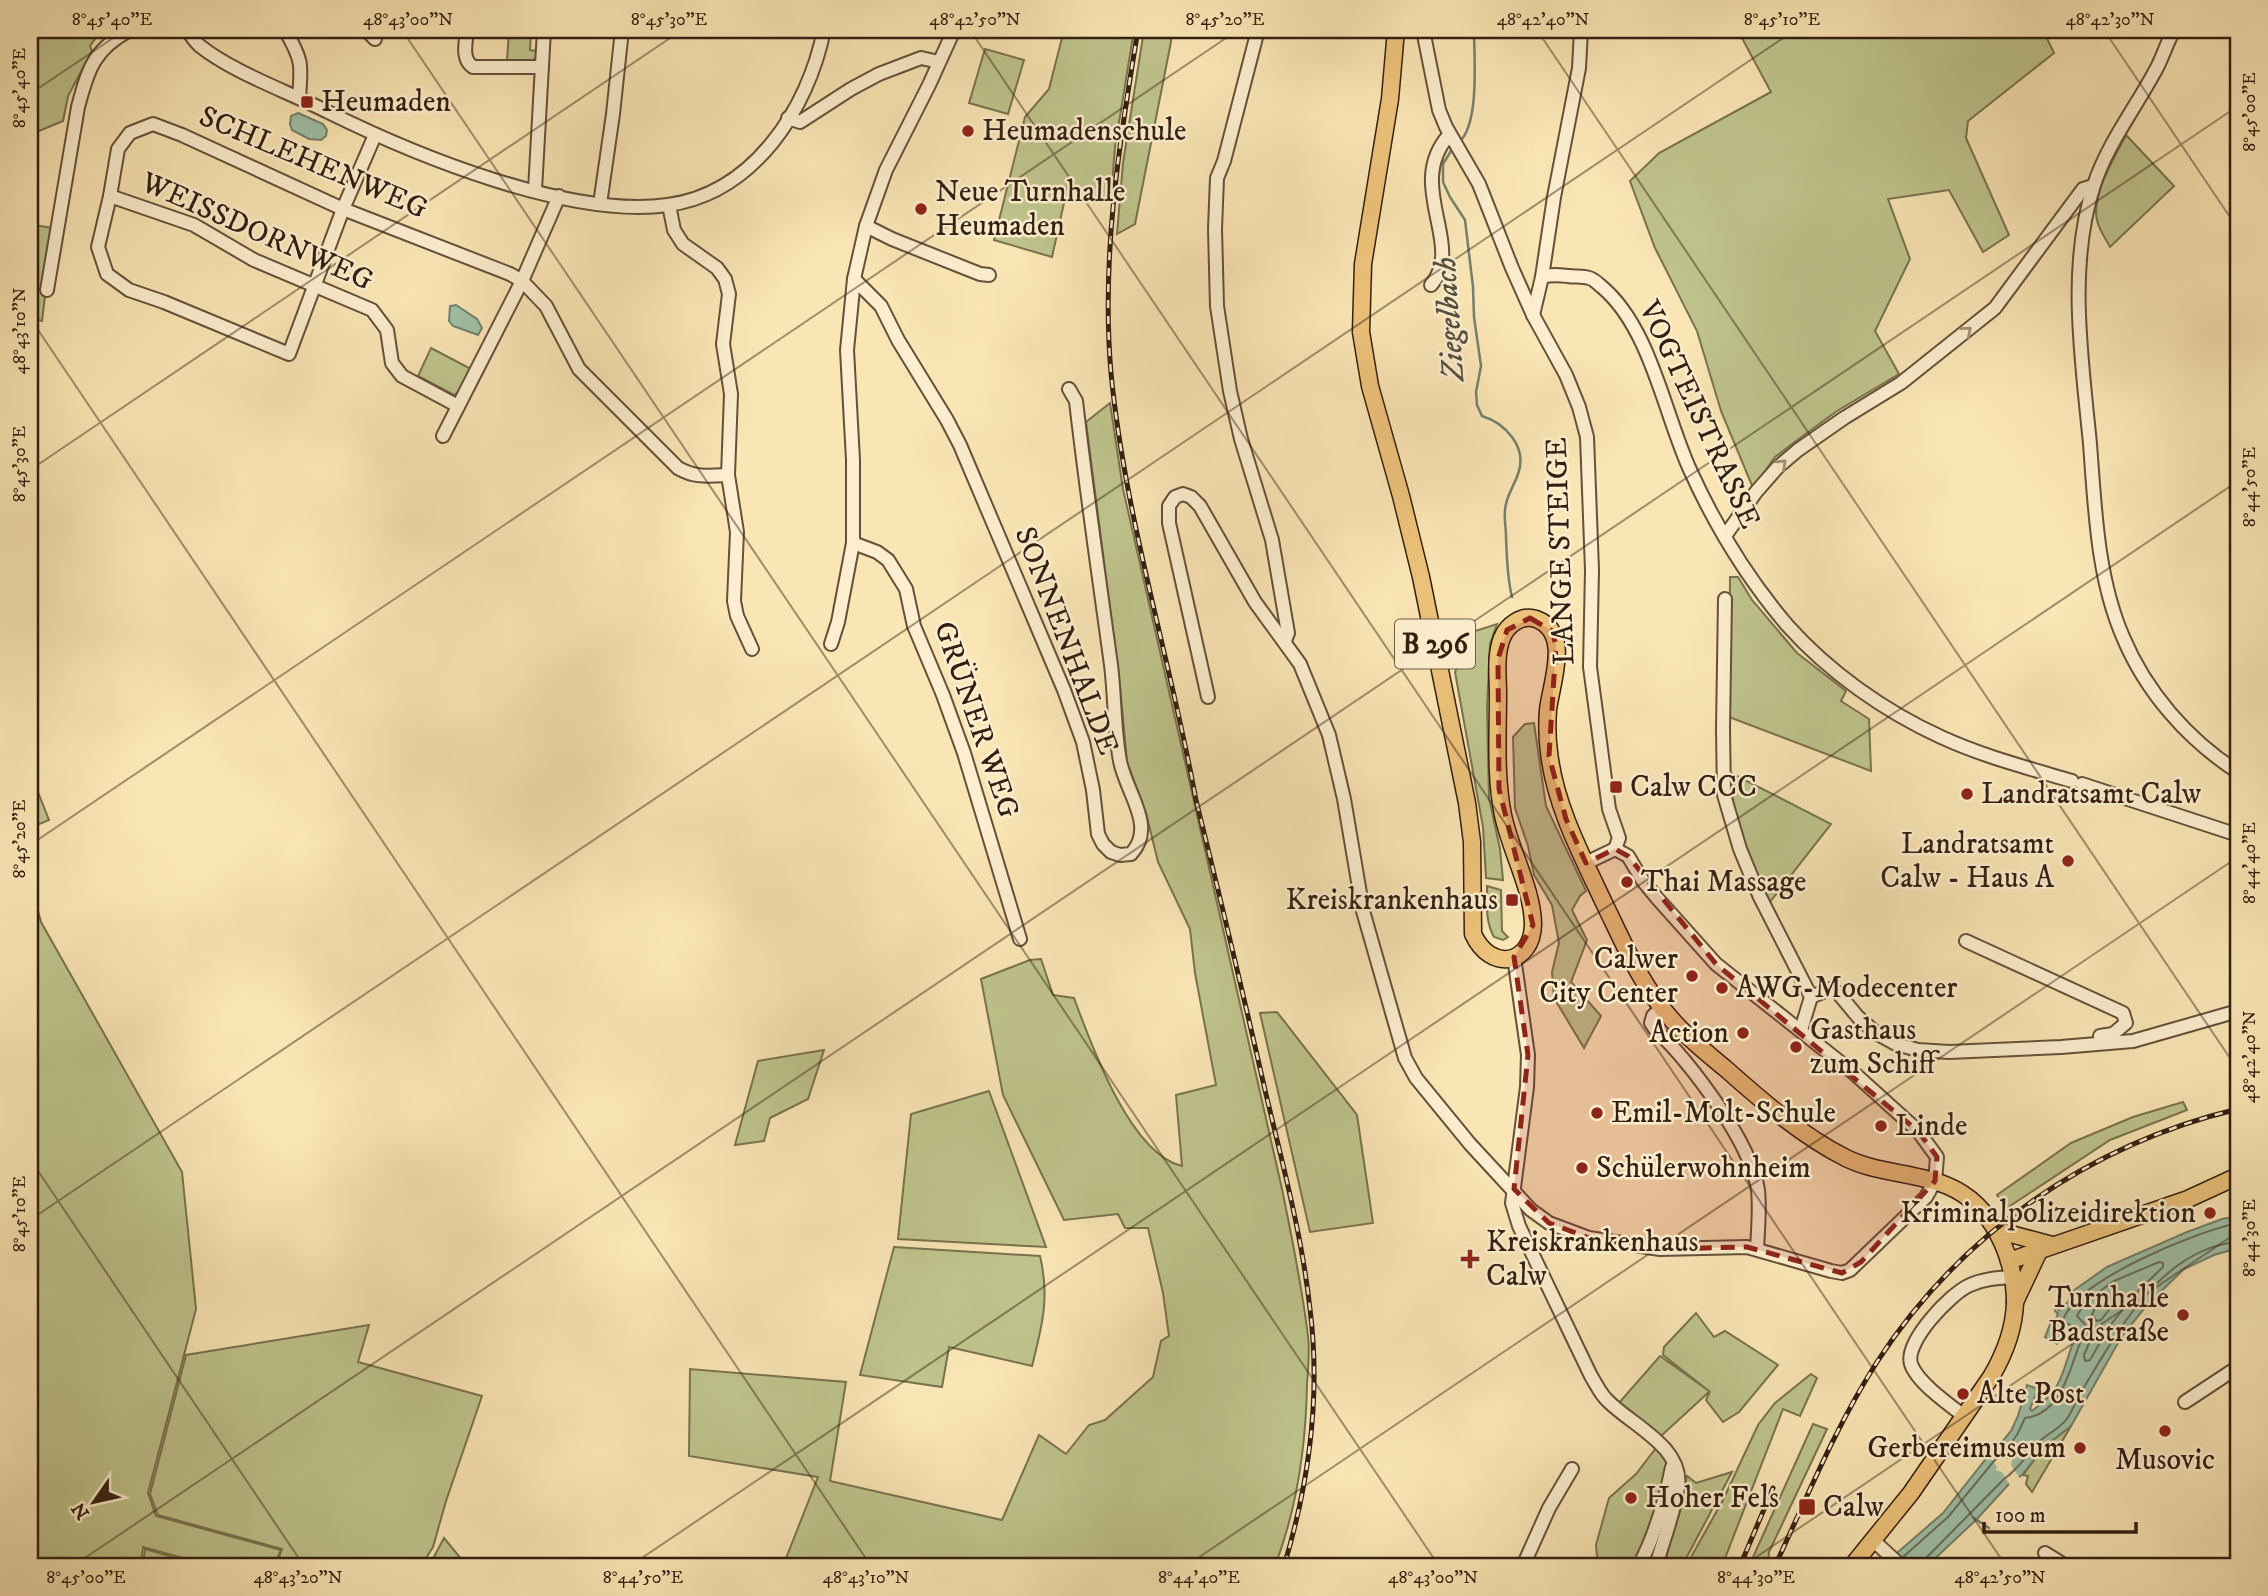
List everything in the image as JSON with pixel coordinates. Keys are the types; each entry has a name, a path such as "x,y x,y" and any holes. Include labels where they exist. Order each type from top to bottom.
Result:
{"main road":[{"name":"B 296","path":"1396,30 1390,99 1363,264 1361,332 1370,386 1424,590 1467,803 1472,842 1474,934 1484,952 1503,960 1514,957 1530,940 1533,925 1501,803 1498,659 1502,637 1512,624 1518,620 1538,620 1552,631 1556,645 1548,720 1549,756 1556,790 1566,820 1637,972 1661,1008 1686,1035 1741,1083 1798,1128 1833,1151 1860,1164 1935,1181 1968,1197 1996,1230 2010,1269 2015,1303 2011,1331 2002,1357 1964,1416 1874,1541 1852,1566"},
{"path":"2010,1269 2047,1248 2188,1199 2238,1176"},
{"path":"1996,1230 2047,1248"},
{"path":"2015,1303 2047,1248"}],"street":[{"path":"47,290 85,78 92,62 105,46 130,30"},
{"path":"187,30 199,46 237,68 375,135 466,171 559,197 616,206 668,205 709,192 743,173 768,150 788,118 806,86 824,30"},
{"path":"285,30 299,54 302,69 299,97"},
{"path":"467,30 465,57 473,67 542,67"},
{"path":"535,190 544,30"},
{"path":"600,204 622,30"},
{"path":"831,644 838,622 853,543 853,460 846,350 855,279 866,226 886,170 954,30"},
{"path":"1258,30 1224,161 1217,178 1217,306 1236,415 1279,572 1288,632 1285,641"},
{"name":"LANGE STEIGE","path":"1423,30 1439,110 1449,136 1476,177 1533,315 1566,375 1587,437 1592,570 1590,667 1609,809 1619,838 1615,849"},
{"path":"1533,315 1579,68 1581,30"},
{"path":"2174,30 2156,71 2103,162 2093,186 2082,236 2079,278 2080,332 2099,537 2105,578 2122,636 2156,694 2176,720 2202,746 2238,772"},
{"path":"788,118 800,122 851,89 909,61 920,58 939,62"},
{"name":"SCHLEHENWEG","path":"313,286 289,354 164,302 128,290 107,274 98,247 118,149 130,133 153,124 344,209 522,281 546,306 579,369 678,468 701,477 728,475"},
{"path":"313,286 375,135"},
{"path":"1431,285 1441,270 1441,236 1430,178 1439,146 1449,136"},
{"path":"1725,536 1756,492 1778,467 1798,450 1933,360 1991,312 2080,192 2093,186"},
{"name":"WEISSDORNWEG","path":"110,196 194,225 254,260 372,310 387,330 392,363 402,376 458,406"},
{"path":"443,436 522,281 559,197"},
{"path":"668,205 674,230 684,244 717,268 725,279 729,294 723,344 731,394 728,475 737,532 734,601 737,616 752,649"},
{"path":"866,226 980,274 989,275"},
{"name":"VOGTEISTRASSE","path":"1542,277 1550,274 1591,278 1610,293 1624,312 1660,384 1689,470 1725,536 1754,582 1788,626 1844,679 1906,720 1942,738 1983,754 2238,835"},
{"name":"SONNENHALDE","path":"855,279 881,306 960,445 1064,690 1083,742 1093,790 1098,834 1111,852 1130,854 1140,844 1142,834 1139,814 1120,762 1114,687 1089,520 1076,401 1069,390"},
{"path":"1208,697 1169,523 1169,506 1175,497 1183,494 1191,497 1200,506 1255,602 1300,664 1329,735 1344,799 1363,911 1405,1058 1416,1078 1470,1144 1531,1210 1549,1223 1589,1238 1660,1249 1747,1247 1831,1271 1842,1273 1850,1270 1919,1205 1935,1181 1937,1157 1918,1131 1801,1030 1716,964 1643,881 1628,856 1615,849 1586,863"},
{"name":"GRÜNER WEG","path":"853,543 877,552 888,560 906,589 914,626 964,753 1020,939"},
{"path":"1725,599 1724,795 1740,849 1759,895 1811,997 1801,1030"},
{"path":"1966,941 2123,1013 2126,1023 2120,1031 2066,1041 2061,1047"},
{"path":"1514,957 1528,1055 1512,1203 1519,1226 1591,1376 1605,1399 1634,1421 1674,1460 1678,1485 1656,1566"},
{"path":"1811,997 1830,989 1838,993 1876,1033 1896,1044 1918,1051 1955,1052 2133,1041 2238,1011"},
{"path":"1661,1008 1653,1016 1651,1023 1693,1070 1736,1136 1751,1166 1758,1189 1758,1249"},
{"path":"1964,1416 1930,1389 1912,1366 1910,1358 1913,1347 1942,1305 1957,1292 2010,1269"},
{"path":"2185,1402 2238,1367"},
{"path":"1640,1566 1667,1494 1674,1460"},
{"path":"1523,1566 1549,1508 1572,1469"},
{"path":"1874,1541 1901,1566"},
{"path":"2045,1553 2066,1566"}],"highlighted area":[{"path":"1530,618 1552,631 1556,645 1549,756 1566,819 1586,863 1615,849 1628,856 1716,964 1918,1131 1937,1157 1935,1181 1861,1262 1842,1273 1747,1247 1660,1249 1589,1238 1549,1223 1514,1189 1528,1055 1514,957 1533,925 1499,789 1498,659 1507,630"}],"shaded area":[{"path":"30,30 86,30 95,39 90,46 92,51 68,96 63,121 34,133 30,130"},
{"path":"1064,30 1134,30 1115,147 1111,198 1078,199 1068,185 1052,257 994,240 1025,117 1049,89"},
{"path":"1144,30 1171,30 1171,42 1135,224 1117,234 1123,163"},
{"path":"1735,30 1941,30 1950,35 1964,30 2043,30 2054,53 1968,121 1966,138 2009,235 1983,252 1949,190 1888,199 1910,259 1875,331 1899,374 1837,411 1775,457 1753,488 1721,411 1697,331 1655,248 1630,181 1659,153 1771,92"},
{"path":"509,31 531,31 530,50 538,51 537,57 530,62 507,60"},
{"path":"985,49 1024,60 1008,114 969,103"},
{"path":"2126,135 2174,186 2110,247 2097,221 2097,202 2107,172"},
{"path":"34,225 53,228 43,292 45,296 42,321 30,317 30,262"},
{"path":"431,348 471,369 460,391 454,395 418,376"},
{"path":"1110,403 1123,489 1282,1189 1303,1299 1309,1348 1306,1407 1299,1476 1283,1544 1275,1566 783,1566 818,1477 689,1456 690,1369 846,1382 830,1481 1002,1520 1039,1435 1066,1454 1089,1425 1105,1420 1153,1377 1161,1341 1169,1336 1163,1293 1148,1228 1125,1228 1118,1214 1064,1220 1003,1095 981,979 1030,960 1041,959 1053,995 1074,998 1102,1068 1129,1120 1163,1157 1182,1166 1176,1095 1216,1085 1195,973 1190,929 1158,862 1146,813 1127,762 1120,686 1086,422"},
{"path":"1730,577 1738,577 1752,600 1797,653 1846,691 1841,701 1869,719 1871,771 1729,717"},
{"path":"1497,624 1490,644 1487,708 1489,798 1500,849 1503,880 1486,878 1483,827 1455,672 1472,632"},
{"path":"1534,723 1546,806 1586,891 1572,910 1587,940 1571,982 1601,1016 1584,1048 1554,998 1552,972 1559,943 1552,905 1534,875 1528,846 1515,808 1513,737 1525,724"},
{"path":"30,772 49,820 30,828"},
{"path":"1731,773 1831,824 1770,902 1754,872 1737,823"},
{"path":"30,881 41,922 182,1172 196,1309 148,1493 156,1516 281,1550 274,1566 212,1566 143,1547 141,1566 30,1566"},
{"path":"1487,886 1501,890 1502,931 1508,937 1503,940 1494,937 1489,925"},
{"path":"1277,1012 1357,1115 1373,1223 1310,1232 1260,1013"},
{"path":"824,1050 808,1099 770,1118 764,1141 735,1145 758,1061"},
{"path":"989,1091 1046,1247 898,1239 911,1114"},
{"path":"2183,1102 2187,1110 2110,1140 2007,1208 1997,1195 2071,1143 2133,1117"},
{"path":"894,1247 1040,1256 1044,1299 1042,1325 1032,1366 949,1347 942,1387 860,1375"},
{"path":"1696,1313 1714,1337 1725,1331 1778,1365 1739,1412 1723,1422 1706,1400 1710,1391 1660,1437 1619,1403 1660,1356 1709,1391 1663,1355 1664,1347"},
{"path":"369,1325 358,1362 482,1396 433,1547 421,1566 276,1566 282,1549 158,1515 150,1494 186,1355"},
{"path":"1811,1374 1817,1378 1800,1416 1783,1409 1722,1566 1686,1566 1723,1500 1758,1425 1775,1403"},
{"path":"1813,1424 1827,1429 1769,1552 1768,1566 1749,1566"},
{"path":"2071,1426 2032,1492 2026,1484 2028,1476 2023,1475 2044,1447"},
{"path":"1656,1448 1671,1460 1646,1545 1656,1548 1652,1566 1598,1566 1596,1545 1609,1498 1636,1474"},
{"path":"1732,1472 1682,1566 1664,1566 1687,1476 1696,1483"},
{"path":"444,1538 467,1566 429,1566"},
{"path":"145,1549 204,1566 143,1566"}],"water":[{"path":"298,113 323,124 327,130 326,136 321,140 309,139 292,130 291,116"},
{"path":"456,305 477,319 482,328 478,335 453,326 449,321 450,306"},
{"path":"2238,1216 2238,1248 2214,1255 2184,1269 2147,1305 2122,1336 2071,1426 2044,1447 2022,1475 2009,1484 1977,1519 1927,1566 1882,1566 1943,1513 2011,1431 2027,1385 2038,1389 2030,1409 2032,1411 2053,1392 2076,1336 2067,1330 2057,1344 2045,1337 2051,1322 2054,1323 2058,1314 2056,1307 2059,1310 2069,1301 2070,1293 2107,1267 2187,1232"}],"pier":[{"path":"1996,1447 2006,1459 2012,1459 2011,1465 2021,1480 2011,1487 2002,1472 1996,1470 1997,1467 1988,1454"}],"waterway":[{"name":"Ziegelbach","path":"1459,142 1466,133 1473,106 1474,30"},
{"name":"Ziegelbach","path":"1454,146 1443,164 1443,182 1465,220 1481,366 1476,392 1477,405 1482,416 1506,430 1520,455 1518,474 1507,500 1505,513 1512,597"},
{"path":"1974,1518 1989,1528"}],"railway":[{"path":"1138,30 1118,158 1110,244 1108,287 1111,373 1137,534 1196,800 1291,1199 1306,1281 1313,1342 1313,1407 1306,1471 1284,1566"},
{"path":"1775,1566 1862,1386 1910,1316 1948,1273 1989,1235 2033,1201 2081,1171 2131,1145 2183,1125 2238,1109"},
{"path":"1740,1566 1773,1488"}],"place":[{"name":"Heumaden","path":"307,102"},
{"name":"Heumadenschule","path":"968,131"},
{"name":"Neue Turnhalle Heumaden","path":"921,209"},
{"name":"Calw CCC","path":"1616,787"},
{"name":"Landratsamt Calw","path":"1967,794"},
{"name":"Landratsamt Calw - Haus A","path":"2068,861"},
{"name":"Thai Massage","path":"1627,882"},
{"name":"Kreiskrankenhaus","path":"1512,900"},
{"name":"Calwer City Center","path":"1692,976"},
{"name":"AWG-Modecenter","path":"1722,988"},
{"name":"Action","path":"1743,1033"},
{"name":"Gasthaus zum Schiff","path":"1796,1047"},
{"name":"Emil-Molt-Schule","path":"1597,1113"},
{"name":"Linde","path":"1881,1126"},
{"name":"Schülerwohnheim","path":"1582,1168"},
{"name":"Kriminalpolizeidirektion","path":"2210,1213"},
{"name":"Kreiskrankenhaus Calw","path":"1470,1259"},
{"name":"Turnhalle Badstraße","path":"2183,1315"},
{"name":"Alte Post","path":"1963,1394"},
{"name":"Musovic","path":"2165,1431"},
{"name":"Gerbereimuseum","path":"2080,1448"},
{"name":"Hoher Fels","path":"1631,1498"},
{"name":"Calw","path":"1807,1507"}]}
